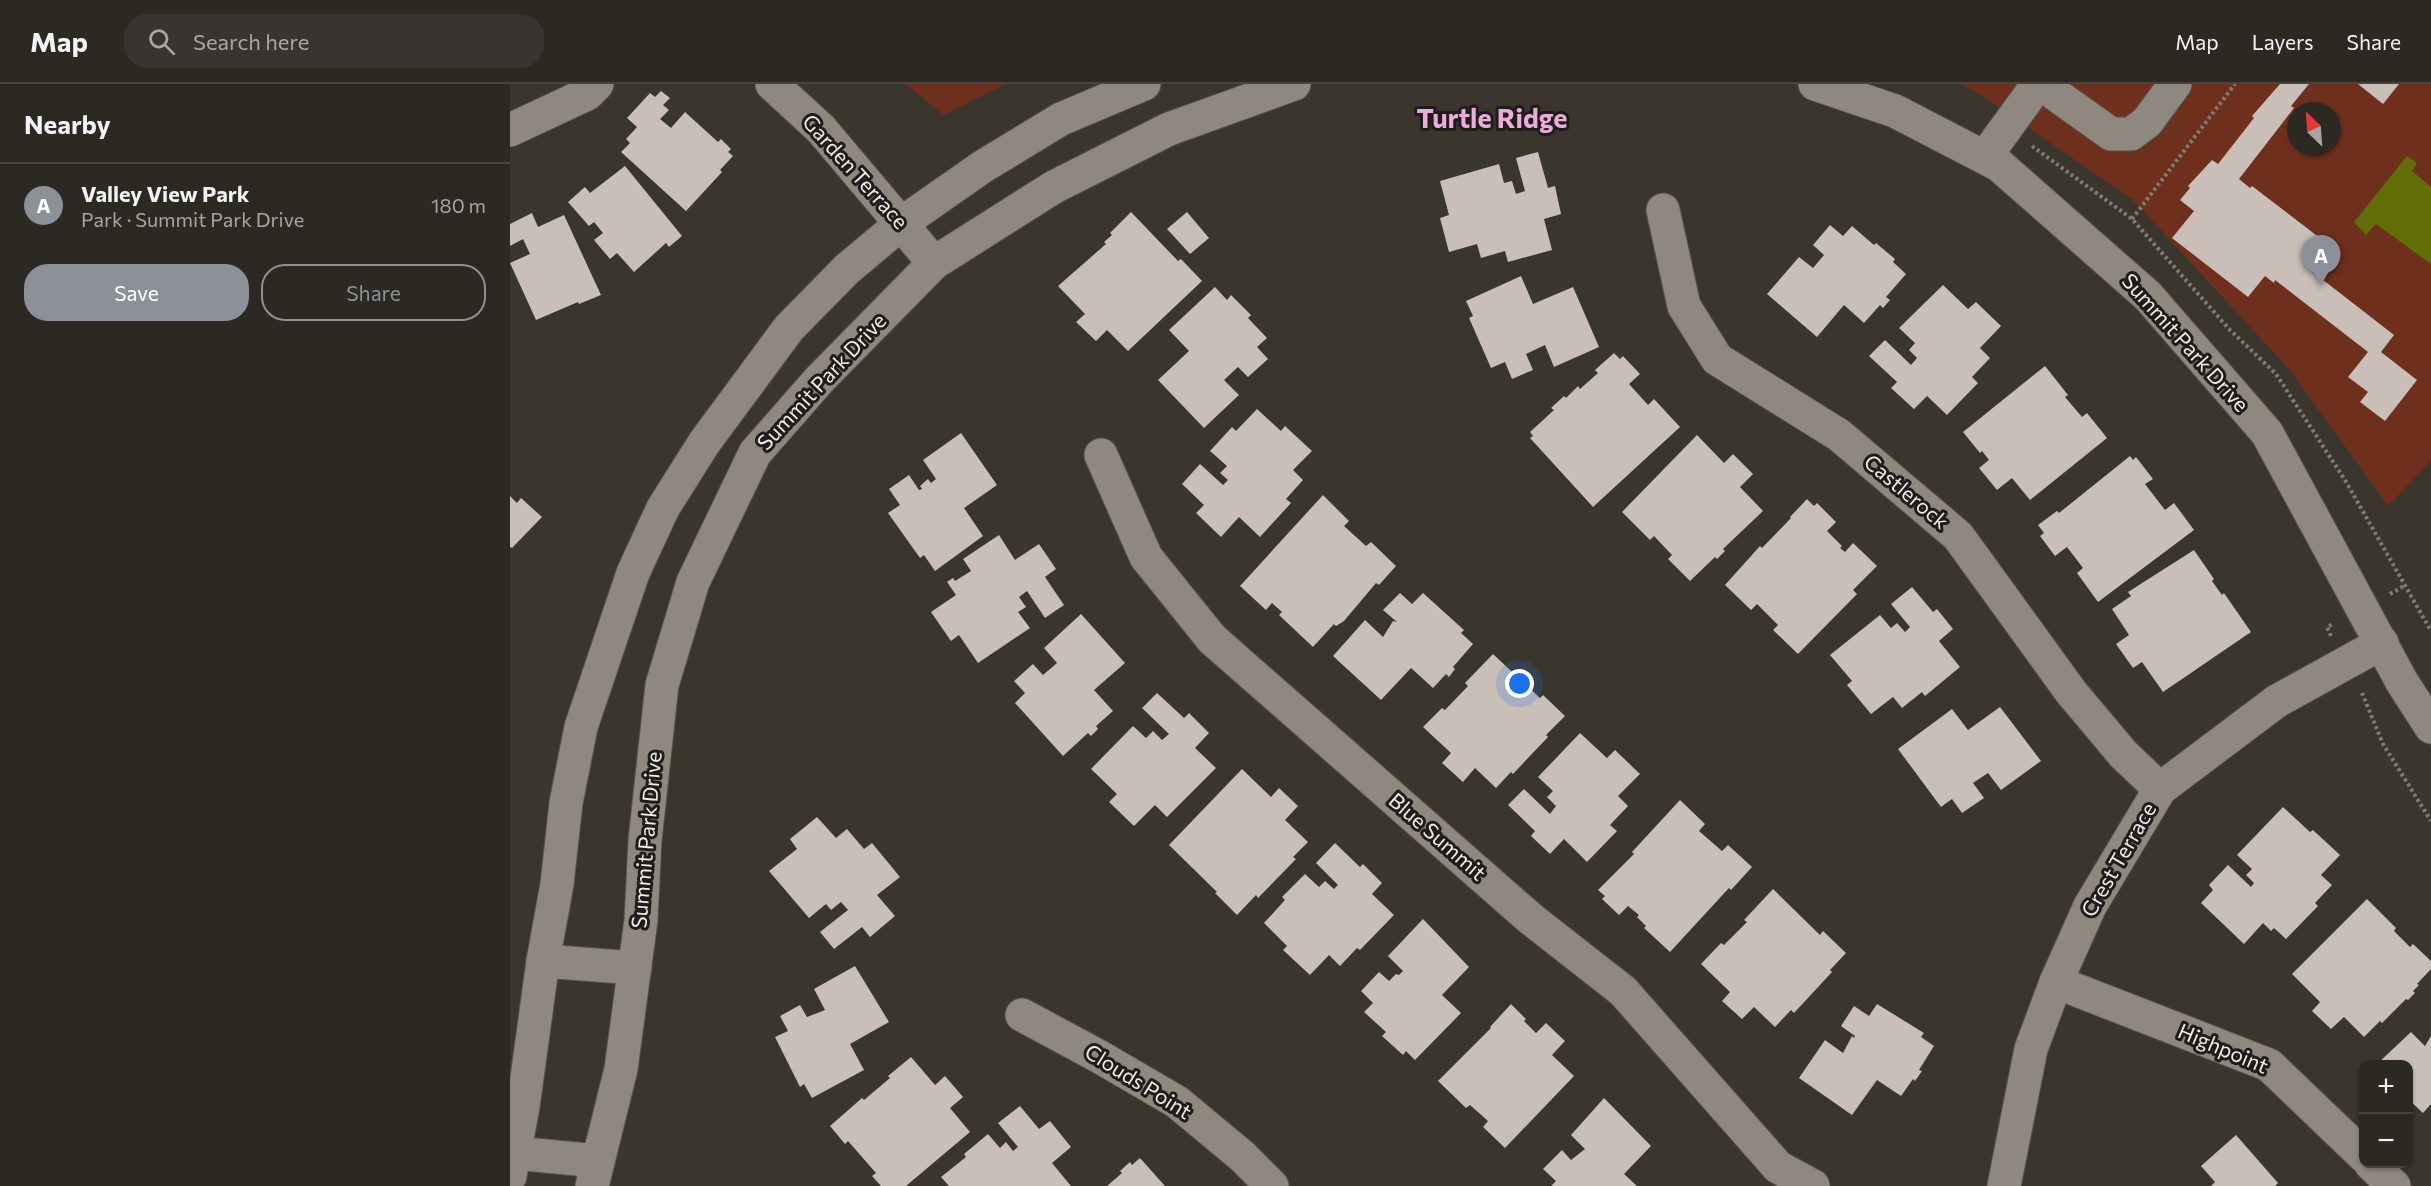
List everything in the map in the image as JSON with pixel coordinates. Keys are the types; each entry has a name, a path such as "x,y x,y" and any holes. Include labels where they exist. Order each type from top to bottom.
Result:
{"street":[{"path":"510,130 587,94 597,84"},
{"name":"Garden Terrace","path":"772,84 821,129 934,263"},
{"path":"595,1174 512,1165 557,884 566,803 582,727 633,573 663,508 704,443 789,328 847,269 902,223 982,166 1061,119 1144,84"},
{"name":"Summit Park Drive","path":"595,1174 621,1069 642,921 645,840 662,685 693,582 755,453 819,380 934,263 1054,187 1169,129 1294,84"},
{"name":"Summit Park Drive","path":"1815,84 1895,111 2000,165 2148,296 2267,433 2402,682 2431,727"},
{"path":"1985,157 2039,84 2111,134 2132,134 2147,122 2175,84"},
{"name":"Castlerock","path":"1663,210 1684,306 1717,359 1839,435 1958,536 2071,692 2124,755 2160,789"},
{"name":"Blue Summit","path":"1101,455 1146,557 1212,639 1531,919 1623,991 1778,1167 1813,1186"},
{"name":"Crest Terrace","path":"2004,1186 2031,1049 2056,982 2090,906 2160,789 2277,702 2382,643"},
{"path":"543,961 635,968"},
{"name":"Highpoint","path":"2056,982 2270,1065 2359,1151"},
{"name":"Clouds Point","path":"1022,1015 1178,1102 1242,1156 1272,1186"},
{"path":"2375,1168 2394,1186"}],"path":[{"path":"2132,219 2235,84"}],"shaded area":[{"path":"906,84 1005,84 943,115"},
{"path":"1961,84 2431,84 2431,461 2388,506 2289,369 2133,200 1981,95"},
{"path":"2407,156 2417,163 2412,171 2431,187 2431,264 2376,224 2366,235 2354,222"}],"building":[{"path":"2280,84 2309,84 2294,102 2287,102 2287,117 2239,179 2250,188 2252,186 2325,242 2316,253 2319,256 2309,269 2394,335 2381,352 2417,380 2385,421 2360,402 2368,392 2348,377 2368,352 2275,280 2274,283 2265,276 2248,297 2172,238 2194,211 2180,200 2190,188 2188,186 2212,160 2218,164 2254,118 2252,116"},
{"path":"2358,84 2399,84 2383,104"},
{"path":"661,91 670,98 663,105 669,110 660,119 671,128 685,112 718,142 721,139 731,149 728,152 733,156 720,170 722,172 686,211 621,152 630,143 626,139 637,127 627,118 650,93 655,97"},
{"path":"1538,152 1548,188 1555,186 1561,214 1544,219 1552,250 1508,262 1505,251 1481,258 1477,244 1449,252 1440,218 1449,215 1440,181 1499,164 1504,183 1512,181 1516,194 1525,191 1516,158"},
{"path":"625,166 682,236 669,247 666,243 634,272 617,253 610,259 594,240 603,233 594,222 589,226 568,202 585,187 590,193"},
{"path":"1131,212 1178,261 1181,259 1202,281 1128,351 1107,330 1096,341 1076,322 1085,314 1058,286 1106,244 1104,242 1112,235 1110,233"},
{"path":"1187,212 1209,238 1190,254 1167,229"},
{"path":"532,213 538,227 564,215 601,295 536,320 510,263 530,254 523,239 510,246 510,224"},
{"path":"1830,225 1843,236 1852,226 1895,259 1893,262 1906,274 1886,297 1890,300 1883,308 1880,305 1864,323 1844,305 1817,337 1767,294 1799,257 1813,268 1824,255 1813,245"},
{"path":"1521,276 1533,304 1573,287 1599,347 1554,367 1545,345 1526,354 1533,370 1512,379 1505,362 1491,368 1469,318 1473,316 1466,301"},
{"path":"1943,285 1968,309 1976,302 2001,326 1980,348 1990,358 1972,377 1978,383 1947,415 1927,396 1914,409 1891,388 1897,382 1869,356 1885,340 1911,365 1917,358 1909,350 1915,343 1899,328"},
{"path":"1215,287 1227,300 1231,295 1251,315 1248,318 1267,338 1257,347 1268,359 1248,377 1238,367 1224,380 1239,395 1204,428 1158,380 1189,351 1169,330"},
{"path":"1614,353 1620,359 1623,356 1640,374 1629,384 1648,405 1654,399 1680,427 1593,507 1530,438 1533,436 1530,432 1554,410 1551,408 1564,396 1566,398 1578,386 1580,389 1598,373 1595,370"},
{"path":"2045,366 2068,395 2065,397 2082,417 2087,413 2107,438 2030,500 2012,478 1997,490 1979,468 1989,460 1982,451 1980,453 1963,432"},
{"path":"1257,409 1281,431 1285,426 1312,451 1293,470 1303,480 1286,499 1291,503 1260,537 1239,517 1221,537 1196,513 1204,505 1182,484 1200,464 1223,485 1228,480 1220,473 1227,466 1210,451 1232,427 1236,431"},
{"path":"961,433 997,485 964,508 983,536 935,571 924,555 920,558 888,513 900,505 889,489 909,475 919,490 928,479 931,483 936,479 923,460"},
{"path":"1697,435 1724,463 1733,454 1753,474 1740,487 1763,511 1723,549 1725,551 1717,559 1715,557 1690,581 1668,559 1672,555 1654,536 1650,540 1622,512"},
{"path":"2130,456 2133,460 2136,457 2153,479 2145,484 2165,510 2174,503 2194,530 2098,602 2077,573 2083,568 2067,547 2055,556 2040,536 2044,533 2038,525 2057,511 2059,513"},
{"path":"1323,495 1349,521 1344,526 1366,546 1371,542 1396,566 1379,585 1376,583 1344,621 1336,626 1334,624 1313,647 1279,615 1282,612 1272,603 1266,610 1240,586"},
{"path":"510,496 517,503 521,498 542,517 512,548 510,547"},
{"path":"1807,499 1814,506 1817,503 1836,522 1827,531 1842,546 1840,548 1845,552 1853,543 1877,566 1853,590 1857,594 1798,654 1773,630 1778,625 1757,604 1751,610 1725,585"},
{"path":"999,535 1015,560 1039,544 1056,569 1045,577 1064,605 1045,618 1027,591 1019,597 1026,607 1018,612 1030,628 978,663 959,635 951,641 931,612 956,595 947,582 953,578 955,581 971,571 963,559"},
{"path":"2194,550 2214,579 2212,581 2222,595 2224,593 2251,632 2163,692 2142,662 2133,668 2116,644 2129,635 2112,609 2131,596 2128,592"},
{"path":"1912,587 1933,612 1937,609 1953,629 1939,641 1960,667 1925,696 1922,692 1902,708 1893,697 1871,714 1847,685 1852,681 1830,655 1880,615 1891,628 1897,623 1905,632 1910,627 1891,604"},
{"path":"1400,593 1412,604 1423,593 1464,630 1461,633 1473,644 1453,667 1455,669 1449,677 1446,674 1433,688 1411,668 1381,700 1333,656 1365,620 1383,637 1393,621 1397,622 1383,610"},
{"path":"1081,614 1125,663 1094,690 1113,711 1096,726 1098,729 1091,736 1088,733 1063,756 1015,703 1025,693 1014,681 1033,664 1043,675 1057,663 1044,648"},
{"path":"1493,654 1540,698 1543,695 1565,716 1513,774 1511,772 1496,788 1475,768 1463,782 1442,763 1451,753 1423,727 1442,708 1445,710 1468,686 1465,683"},
{"path":"1157,693 1184,718 1189,713 1209,733 1195,748 1216,768 1167,817 1155,805 1134,826 1109,802 1117,794 1091,769 1133,726 1146,738 1153,731 1162,740 1169,734 1142,708"},
{"path":"2000,707 2041,761 2001,790 1988,773 1973,783 1984,798 1962,813 1952,799 1941,807 1898,749 1952,709 1968,730"},
{"path":"1580,733 1607,758 1615,750 1640,774 1618,796 1628,806 1610,825 1617,831 1587,862 1564,839 1550,854 1531,836 1535,831 1508,805 1524,789 1550,814 1556,806 1547,797 1553,791 1538,777"},
{"path":"1242,769 1271,797 1279,788 1298,806 1285,820 1308,842 1293,857 1296,859 1258,898 1256,895 1237,915 1169,845"},
{"path":"1680,800 1705,824 1699,831 1722,851 1728,845 1752,867 1731,890 1729,888 1670,952 1644,928 1646,926 1637,917 1639,915 1628,906 1619,915 1602,899 1605,896 1598,890 1634,854 1632,852"},
{"path":"2283,807 2340,855 2321,875 2332,885 2315,903 2318,906 2286,939 2274,928 2271,931 2263,923 2244,944 2201,903 2213,890 2209,885 2228,865 2251,887 2254,883 2246,875 2252,869 2237,855"},
{"path":"817,817 836,838 847,829 864,849 872,843 900,877 877,895 895,916 870,937 862,927 834,949 820,932 848,910 841,902 831,910 826,904 809,918 769,871 797,849 790,839"},
{"path":"1335,843 1360,867 1363,864 1382,883 1372,894 1394,915 1360,950 1357,948 1340,966 1329,955 1310,975 1283,950 1287,946 1264,923 1285,900 1282,897 1305,874 1319,887 1325,881 1334,889 1338,885 1316,863"},
{"path":"1773,889 1820,935 1823,931 1846,953 1830,970 1832,972 1794,1013 1791,1010 1775,1027 1754,1007 1742,1019 1722,1001 1730,992 1701,964 1721,943 1724,945 1747,922 1744,920"},
{"path":"2367,899 2396,928 2394,931 2410,947 2413,944 2431,961 2431,969 2417,984 2419,985 2413,991 2415,993 2364,1037 2344,1017 2331,1029 2312,1011 2320,1002 2292,974"},
{"path":"1423,919 1469,967 1442,995 1461,1013 1415,1060 1406,1051 1403,1055 1382,1036 1386,1032 1364,1012 1373,1003 1361,991 1379,972 1389,981 1403,971 1388,956"},
{"path":"855,966 889,1022 850,1044 864,1070 812,1098 804,1084 800,1087 775,1037 788,1031 780,1016 800,1005 807,1017 825,1010 814,989"},
{"path":"1511,1004 1536,1033 1546,1023 1565,1041 1552,1055 1574,1076 1505,1148 1483,1127 1488,1121 1470,1105 1466,1108 1438,1081 1491,1028"},
{"path":"1877,1004 1924,1033 1921,1037 1934,1046 1919,1070 1922,1071 1901,1096 1877,1080 1852,1115 1799,1078 1825,1040 1843,1053 1852,1036 1854,1038 1855,1036 1841,1026 1854,1006 1869,1016"},
{"path":"2411,1032 2425,1046 2431,1036 2431,1104 2423,1113 2413,1104 2413,1060 2381,1060"},
{"path":"911,1057 935,1085 945,1076 963,1097 950,1108 970,1132 906,1186 881,1186 872,1176 876,1173 848,1141 845,1144 830,1126 862,1098 864,1100 890,1078 888,1076"},
{"path":"1604,1098 1651,1146 1624,1174 1637,1186 1551,1186 1556,1181 1543,1169 1562,1150 1571,1160 1585,1149 1571,1135"},
{"path":"1020,1106 1039,1129 1050,1121 1071,1147 1052,1163 1071,1186 949,1186 941,1177 966,1157 964,1154 988,1134 1000,1148 1006,1142 1013,1151 1018,1147 998,1123"},
{"path":"2236,1135 2278,1183 2275,1186 2211,1186 2215,1182 2201,1166"},
{"path":"1140,1158 1165,1186 1107,1186 1122,1173 1120,1171 1130,1162 1132,1165"}],"place":[{"name":"Valley View Park","path":"2321,285"}],"district":[{"name":"Turtle Ridge","path":"1492,119"}]}
